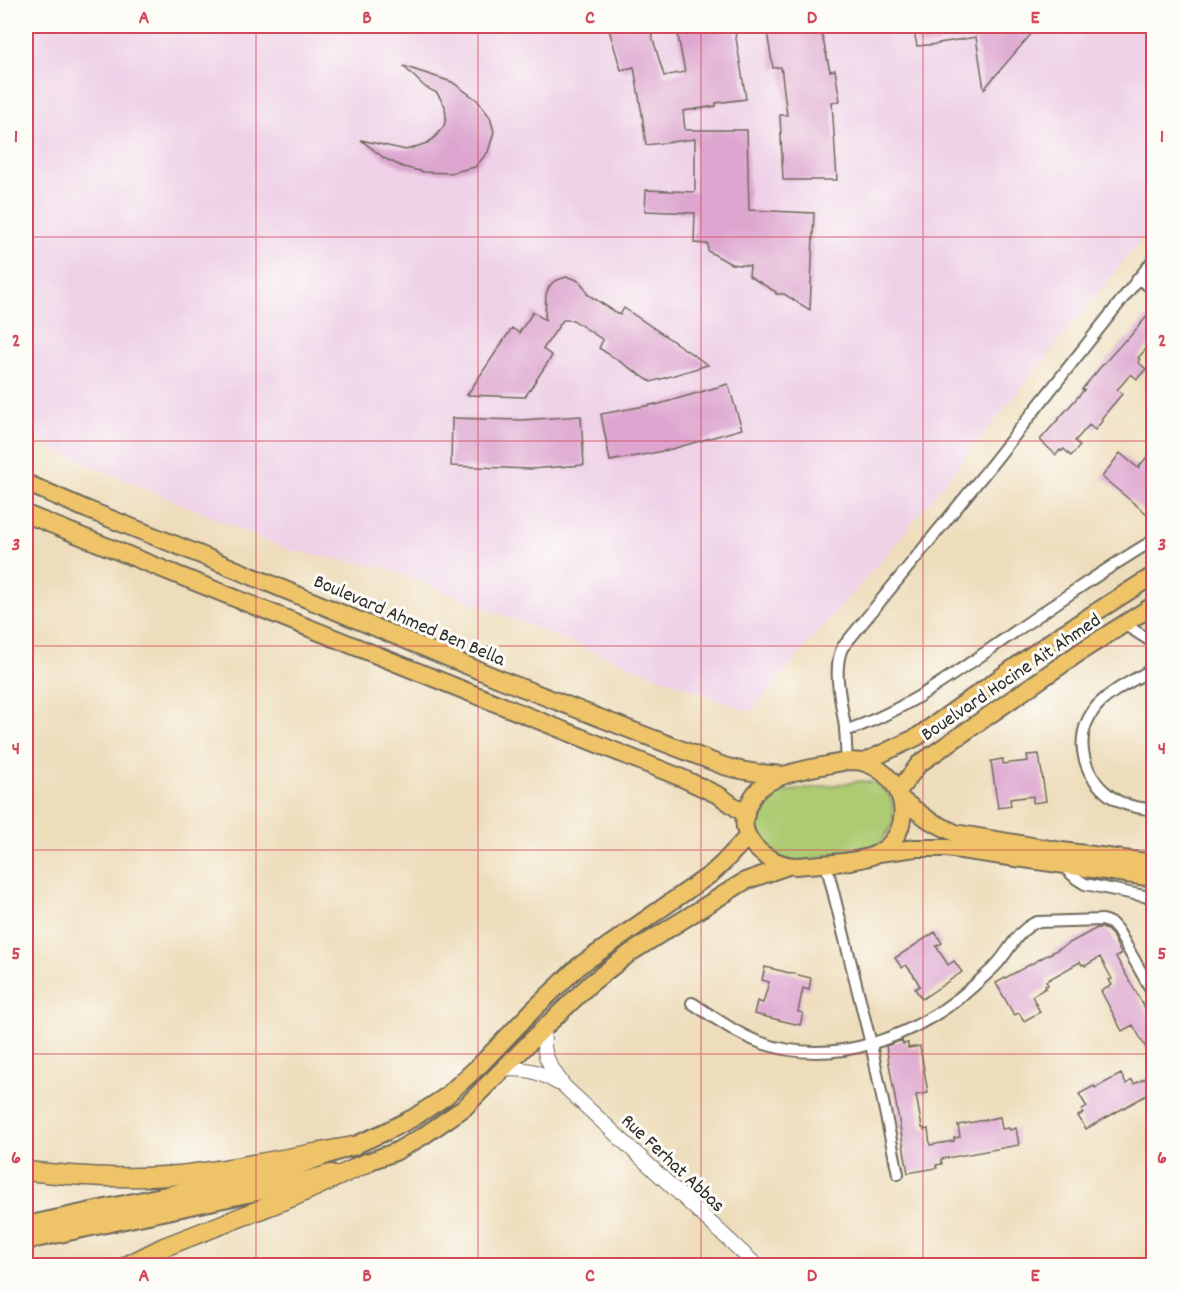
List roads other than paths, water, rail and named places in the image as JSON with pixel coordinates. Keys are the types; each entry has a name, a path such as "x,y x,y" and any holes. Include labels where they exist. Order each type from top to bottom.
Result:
{"highway":[{"path":"26,1170 52,1174 113,1177 203,1173 353,1146"},
{"path":"126,1266 164,1246 295,1196 367,1163"}],"main road":[{"name":"Boulevard Ahmed Ben Bella","path":"26,483 502,680 680,749 741,771 784,775"},
{"path":"26,514 682,778 720,796 746,815"},
{"path":"864,762 917,737 1057,637 1154,575"},
{"name":"Bouelvard Hocine Ait Ahmed","path":"900,795 919,764 1083,650 1154,605"},
{"path":"788,866 762,854 748,836 746,809 760,788 770,781 784,775 847,761 864,762 879,769 891,780 900,795 930,820 955,833 1062,851 1154,863"},
{"path":"26,1241 285,1186 367,1163 395,1152 464,1108 590,984 630,953 745,881 788,866 866,858 878,853 889,845 901,823 903,810 900,795"},
{"path":"26,1225 289,1169 353,1146 414,1118 445,1097 579,966 711,874 748,836"},
{"path":"878,853 916,848 947,848 1154,878"}],"street":[{"path":"847,761 838,671 838,658 842,648 985,473 1154,259"},
{"path":"1138,278 1154,290"},
{"path":"845,731 870,723 904,706 950,677 1117,561 1154,540"},
{"path":"1124,624 1154,643"},
{"path":"1154,668 1111,694 1097,706 1087,722 1082,740 1084,758 1093,777 1107,794 1120,802 1154,810"},
{"path":"826,863 871,1044 898,1174"},
{"path":"1063,866 1085,884 1154,898"},
{"path":"693,1003 736,1031 760,1042 787,1049 826,1052 871,1044 906,1032 945,1009 997,964 1024,929 1037,922 1098,919 1112,924 1118,931 1154,995"},
{"name":"Rue Ferhat Abbas","path":"544,1028 543,1043 546,1059 564,1086 757,1266"},
{"name":"Rue Ferhat Abbas","path":"503,1069 537,1071 564,1086"}]}
